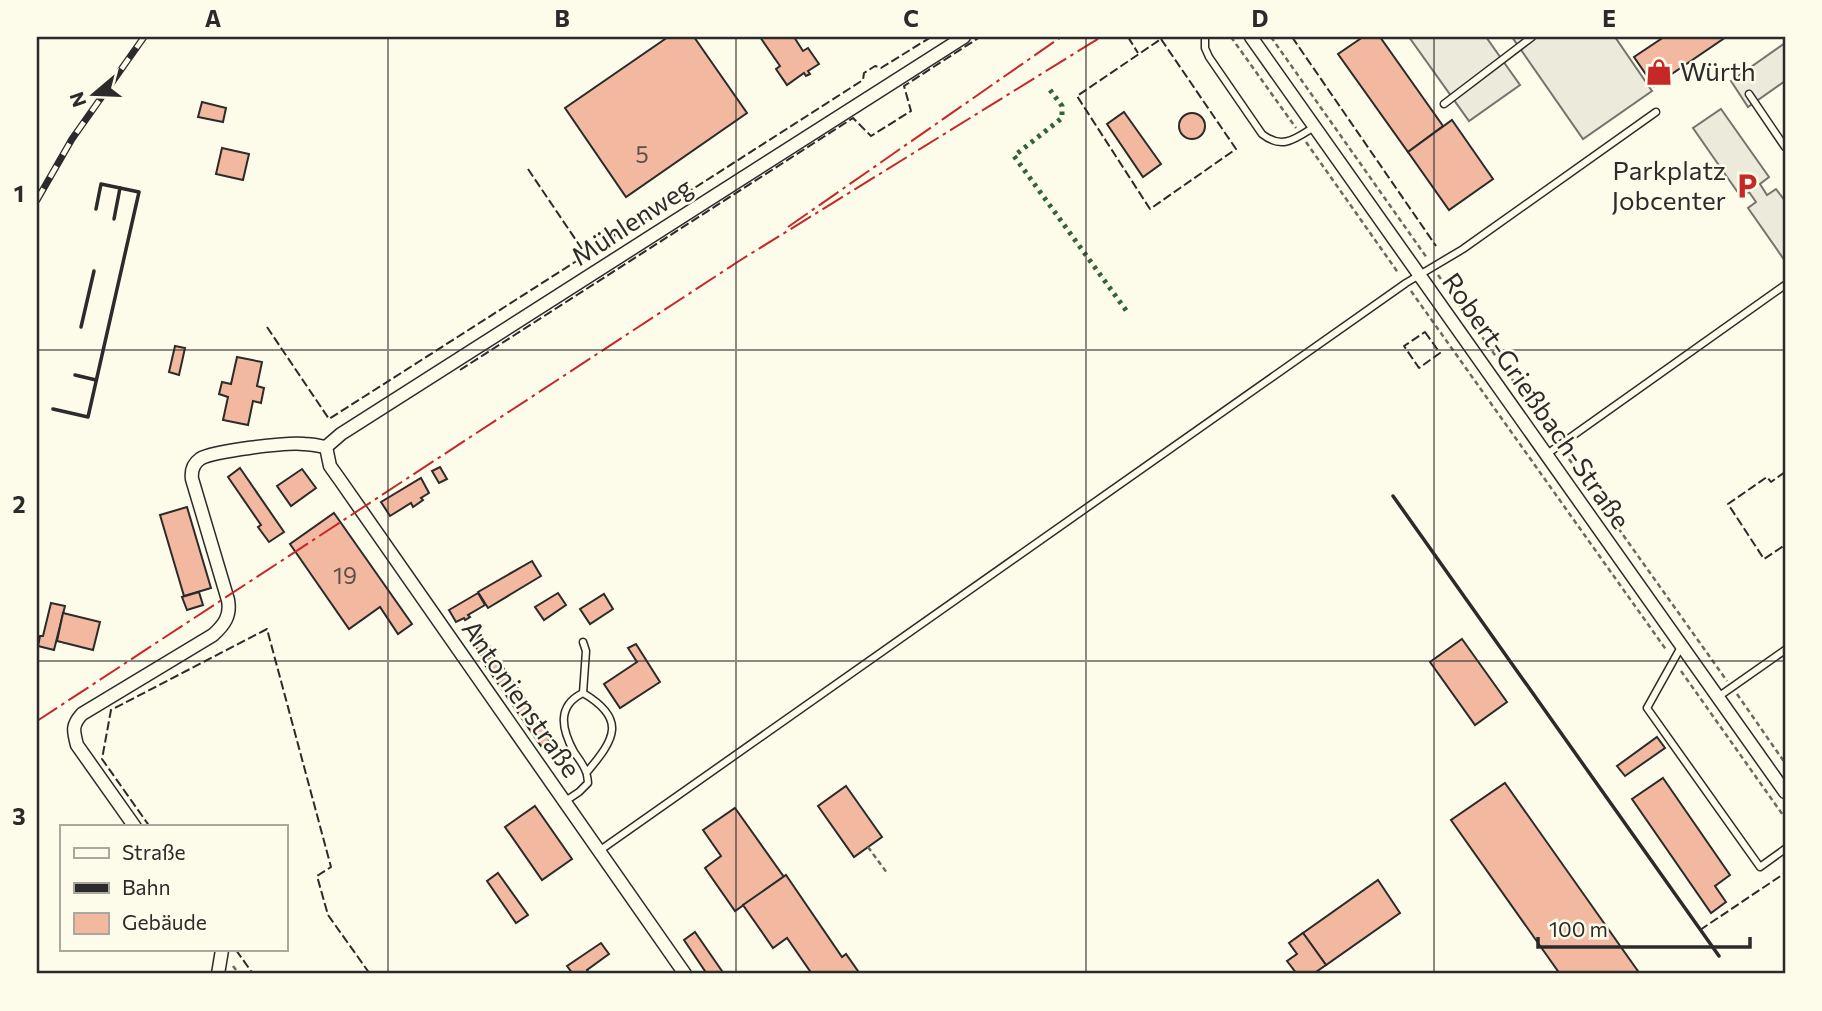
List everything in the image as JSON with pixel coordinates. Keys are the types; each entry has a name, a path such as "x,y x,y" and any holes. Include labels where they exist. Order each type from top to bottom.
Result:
{"street":[{"name":"Mühlenweg","path":"327,447 341,435 964,37"},
{"name":"Robert-Grießbach-Straße","path":"1251,37 1785,792"},
{"path":"134,825 77,745 73,732 75,721 82,713 213,635 227,619 230,609 192,478 194,464 201,458 229,451 303,443 327,447"},
{"name":"Antonienstraße","path":"327,447 330,466 685,974"},
{"path":"218,974 222,951"}],"lane":[{"path":"1205,37 1205,48 1209,57 1262,134 1269,140 1280,143 1289,141 1314,127"},
{"path":"1444,104 1532,37"},
{"path":"1749,94 1785,147"},
{"path":"599,852 1406,284 1531,201 1656,112"},
{"path":"1546,454 1785,285"},
{"path":"583,642 586,651 583,693"},
{"path":"1682,646 1647,708 1760,867 1785,849"},
{"path":"1718,697 1785,650"},
{"path":"564,802 589,783 587,772 565,732 564,720 564,712 572,698 583,693"},
{"path":"583,693 606,710 611,723 612,738 587,772"}],"path":[{"path":"1231,37 1785,818"},
{"path":"1271,37 1785,763"},
{"path":"868,847 887,873"}],"shaded area":[{"path":"1409,37 1486,37 1520,85 1469,121"},
{"path":"1512,37 1615,37 1652,91 1583,139"},
{"path":"1785,43 1785,81 1748,107 1731,81"},
{"name":"Parkplatz Jobcenter","path":"1721,109 1769,177 1760,184 1767,195 1776,189 1785,201 1785,261 1748,208 1756,202 1749,192 1741,197 1693,128"}],"building":[{"path":"668,37 694,37 747,113 626,197 565,108"},
{"path":"760,37 794,37 803,51 808,48 819,64 808,71 810,74 806,76 804,73 787,85 776,69 780,66"},
{"path":"1363,37 1380,37 1443,126 1408,152 1338,54"},
{"name":"Würth","path":"1664,37 1726,37 1654,86 1634,57"},
{"path":"202,102 226,108 223,122 198,117"},
{"path":"1124,112 1161,164 1143,177 1107,124"},
{"path":"1192,113 1201,117 1205,126 1201,135 1192,139 1183,135 1179,126 1183,117"},
{"path":"1452,120 1493,179 1449,210 1408,152"},
{"path":"222,148 249,154 243,180 216,174"},
{"path":"175,346 185,348 179,375 169,372"},
{"path":"237,357 262,362 257,386 264,388 261,403 253,401 248,425 223,420 228,397 219,394 222,382 231,384"},
{"path":"440,467 447,479 439,483 432,471"},
{"path":"240,468 284,532 269,542 258,527 261,525 228,477"},
{"path":"302,469 316,488 291,506 277,486"},
{"path":"421,478 429,493 413,507 411,503 390,516 381,502"},
{"path":"187,507 211,588 184,596 160,515"},
{"path":"334,513 412,624 398,634 380,607 349,629 290,544"},
{"path":"532,561 541,576 488,608 478,592"},
{"path":"199,592 203,605 187,610 182,597"},
{"path":"478,593 485,605 468,615 470,617 465,620 464,618 456,622 449,610"},
{"path":"558,593 566,605 544,620 535,607"},
{"path":"604,594 613,609 590,624 580,609"},
{"path":"51,603 65,606 54,650 38,646"},
{"path":"63,613 100,622 93,650 57,641"},
{"path":"481,635 491,648 481,655 472,641"},
{"path":"1462,639 1507,702 1475,725 1430,662"},
{"path":"636,644 660,682 620,708 604,684 637,662 628,648"},
{"path":"494,654 552,738 541,746 483,662"},
{"path":"1657,737 1665,748 1625,776 1617,766"},
{"path":"1663,778 1730,875 1715,886 1726,902 1711,913 1632,799"},
{"path":"1505,783 1640,974 1560,974 1451,820"},
{"path":"846,786 882,837 854,857 818,806"},
{"path":"535,806 572,859 542,880 505,827"},
{"path":"735,808 784,877 735,911 705,868 721,856 703,830"},
{"path":"498,873 528,915 516,923 487,881"},
{"path":"786,875 842,957 846,954 860,974 812,974 787,938 773,948 743,905"},
{"path":"1378,880 1400,913 1326,965 1303,933"},
{"path":"695,932 724,974 707,974 684,940"},
{"path":"1303,933 1326,965 1313,974 1297,974 1287,961 1297,954 1289,943"},
{"path":"601,943 609,954 587,970 590,974 573,974 567,966"}],"railway":[{"path":"37,200 72,139 144,37"}],"hedge":[{"path":"1050,90 1062,106 1062,118 1014,156 1128,313"}],"fence":[{"path":"267,327 329,419 614,239 615,230 630,220 646,219 863,80 864,73 875,66 881,68 931,37"},
{"path":"460,370 853,118 871,136 911,111 904,86 980,37"},
{"path":"1128,37 1138,53"},
{"path":"1292,37 1436,246"},
{"path":"1161,39 1236,149 1150,209 1077,96 1161,39"},
{"path":"528,169 586,255"},
{"path":"1425,332 1440,353 1419,368 1404,346 1425,332"},
{"path":"1785,472 1771,482 1767,477 1728,504 1764,559 1785,545"},
{"path":"149,825 102,759 111,710 267,629 331,867 317,876 328,915 370,974"},
{"path":"1700,930 1785,873"},
{"path":"237,951 253,974"}],"wall":[{"path":"53,409 88,417 139,192 101,184 96,209"},
{"path":"114,219 120,188"},
{"path":"81,327 94,271"},
{"path":"75,375 96,380"},
{"path":"1393,496 1719,956"}],"power":[{"path":"788,227 1061,37"},
{"path":"37,721 739,261 1101,37"}],"place":[{"name":"Würth","path":"1659,72"},
{"name":"Parkplatz Jobcenter","path":"1747,186"}]}
